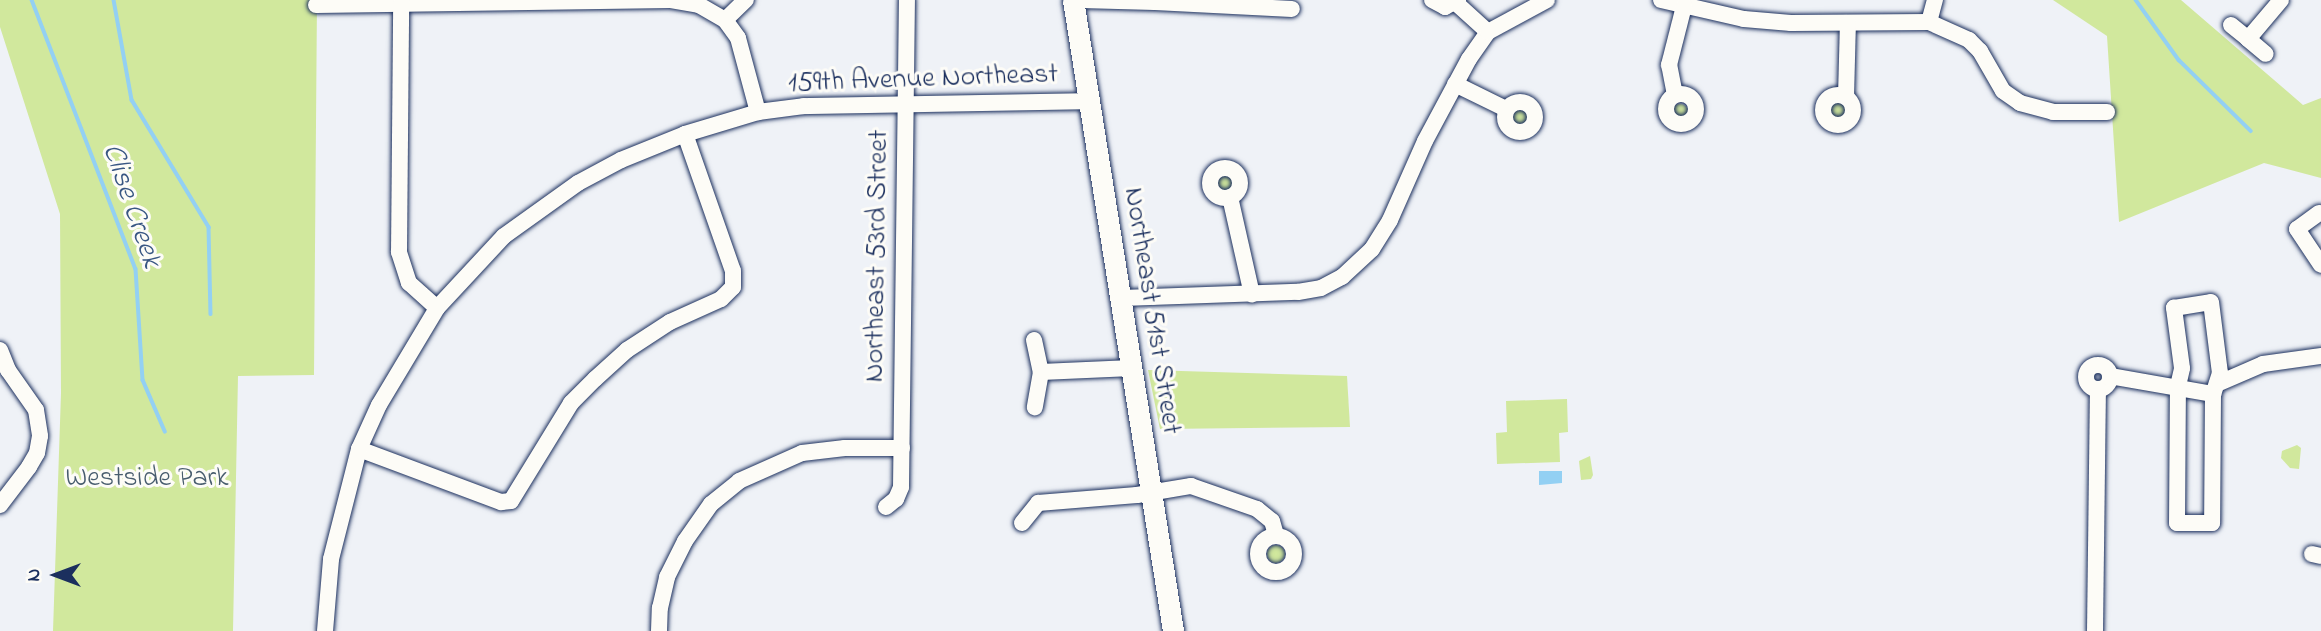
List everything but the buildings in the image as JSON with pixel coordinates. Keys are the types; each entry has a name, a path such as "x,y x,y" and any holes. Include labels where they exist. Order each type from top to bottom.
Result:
{"main road":[{"name":"Northeast 51st Street","path":"1073,2 1173,631"}],"street":[{"path":"725,20 747,0"},
{"name":"Northeast 53rd Street","path":"886,507 896,499 901,487 907,0"},
{"path":"1432,0 1445,7 1457,1 1488,32"},
{"path":"1122,298 1252,295 1321,288 1342,277 1372,249 1390,220 1425,141 1455,84 1488,32 1547,0"},
{"path":"1661,0 1744,19 1848,23 1930,22 1969,40 1980,51 2003,91 2020,103 2053,112 2107,112"},
{"path":"1930,22 1935,0"},
{"path":"2248,39 2281,0"},
{"path":"316,5 671,1 699,5 725,20 738,38 758,112"},
{"path":"1073,2 1143,2 1292,9"},
{"path":"401,3 398,252 409,282 437,308"},
{"path":"1675,95 1669,65 1684,6"},
{"path":"1846,97 1848,23"},
{"path":"2231,25 2266,54"},
{"path":"1455,84 1507,110"},
{"name":"159th Avenue Northeast","path":"325,631 331,559 359,449 379,405 437,308 504,236 578,183 621,160 684,134 758,112 804,106 1089,101"},
{"path":"359,449 502,502 513,509 548,437 571,403 595,379 627,350 670,321 740,291 684,134"},
{"path":"1230,197 1252,295"},
{"path":"2319,213 2290,234 2321,265"},
{"path":"2211,302 2220,373 2215,389 2212,523 2177,523 2178,386 2182,368 2174,308 2211,302"},
{"path":"1034,340 1041,372 1035,407"},
{"path":"0,350 8,370 36,410 40,436 37,453 29,467 0,505"},
{"path":"2095,631 2098,389 2105,387 2110,376 2215,389 2263,364 2321,356"},
{"path":"1041,372 1132,368"},
{"path":"659,631 660,608 667,577 684,541 711,504 738,481 802,453 845,448 902,448"},
{"path":"1022,523 1038,503 1152,494 1191,486 1251,506 1266,515 1272,522 1276,535"}],"green space":[{"name":"Westside Park","path":"0,0 317,0 314,375 238,376 233,631 53,631 61,393 60,214 0,27"},
{"path":"2053,0 2181,0 2303,105 2321,98 2321,178 2264,163 2119,222 2107,36"},
{"path":"1838,101 1845,104 1848,111 1845,118 1838,121 1831,118 1828,111 1831,104"},
{"path":"1677,104 1683,104 1688,112 1686,118 1677,120 1672,115 1672,109"},
{"path":"1520,107 1526,110 1529,116 1526,122 1520,125 1514,122 1511,116 1514,110"},
{"path":"1225,173 1231,176 1234,182 1231,188 1225,191 1219,188 1216,182 1219,176"},
{"path":"1148,370 1347,376 1350,427 1160,429"},
{"path":"1567,399 1568,432 1559,433 1560,462 1497,464 1496,433 1507,432 1506,401"},
{"path":"2297,445 2301,448 2299,469 2290,468 2281,458 2282,451"},
{"path":"1590,456 1593,475 1591,479 1581,480 1579,461"},
{"path":"1272,545 1280,545 1285,554 1283,561 1272,563 1267,558 1267,550"}],"water":[{"path":"1539,471 1562,471 1562,483 1539,485"}],"waterway":[{"name":"Clise Creek","path":"32,0 136,269 143,380 165,431"},
{"path":"114,0 132,100 209,227 211,314"},
{"path":"2136,0 2179,60 2251,131"}]}
